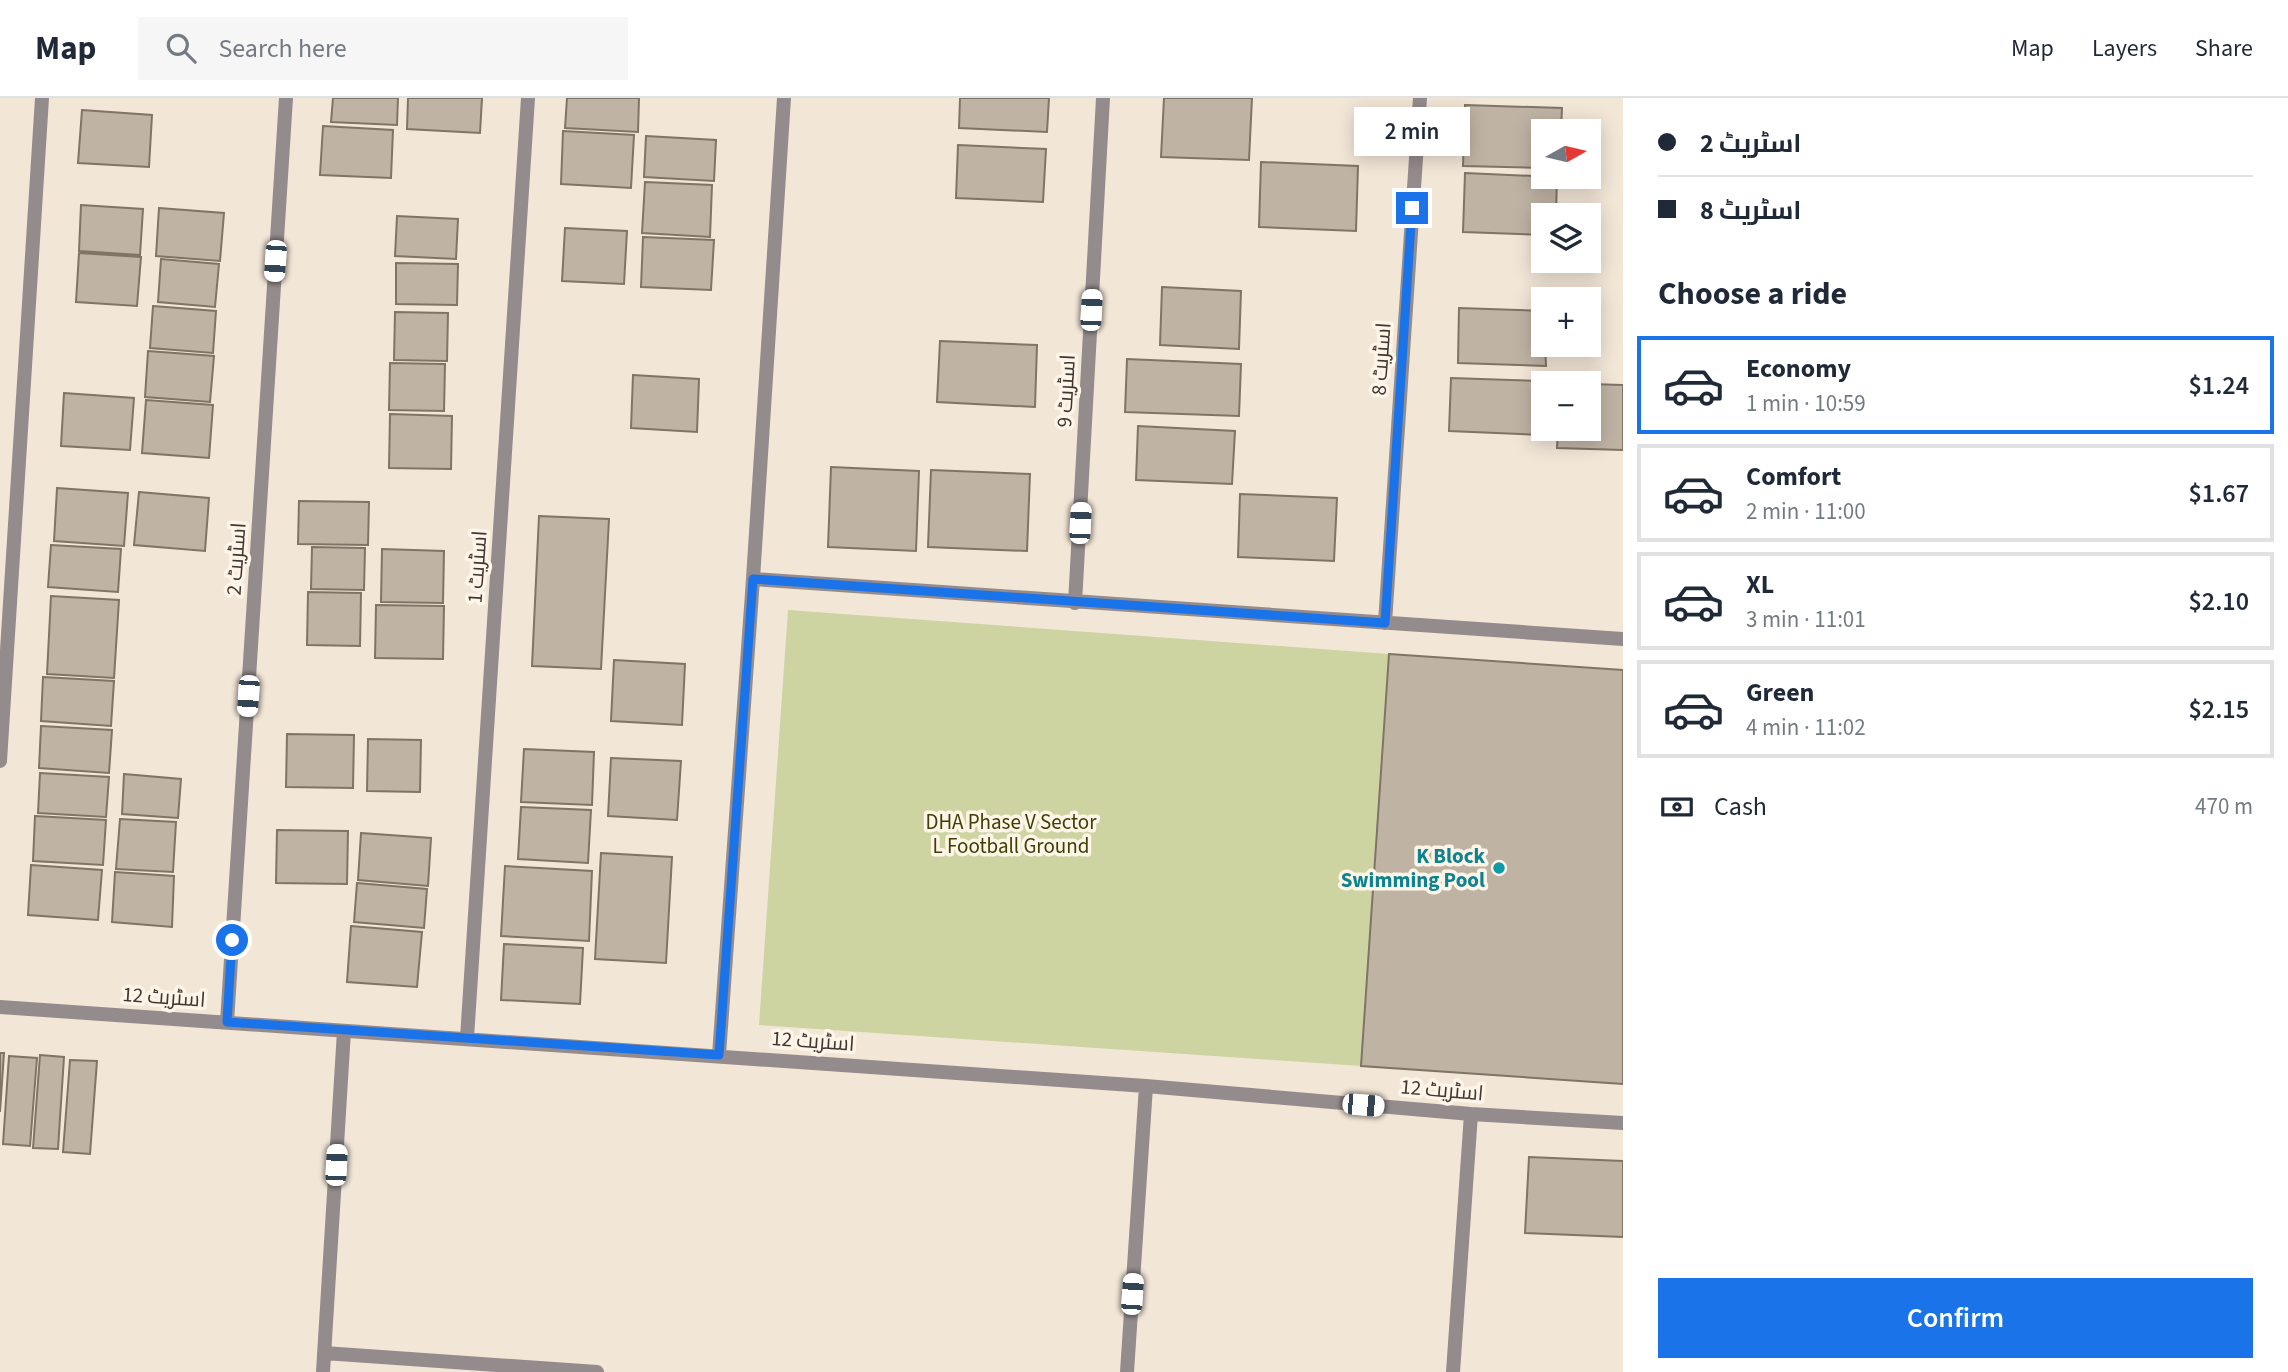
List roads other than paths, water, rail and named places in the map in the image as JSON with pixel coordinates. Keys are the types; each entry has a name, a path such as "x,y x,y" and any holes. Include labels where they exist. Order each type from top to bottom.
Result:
{"street":[{"path":"0,761 42,98"},
{"name":"اسٹریٹ 2","path":"227,1022 286,98"},
{"name":"اسٹریٹ 1","path":"467,1038 528,98"},
{"path":"719,1055 784,98"},
{"name":"اسٹریٹ 9","path":"1076,603 1103,98"},
{"name":"اسٹریٹ 8","path":"1385,623 1420,98"},
{"path":"753,579 1623,639"},
{"name":"اسٹریٹ 12","path":"0,1007 719,1055 1146,1086 1471,1114 1623,1123"},
{"path":"323,1372 344,1031"},
{"path":"1127,1372 1146,1086"},
{"path":"1453,1372 1471,1114"},
{"path":"324,1353 597,1372"}],"place":[{"name":"K Block Swimming Pool","path":"1499,868"}],"park label":[{"name":"DHA Phase V Sector L Football Ground","path":"1011,834"}]}
